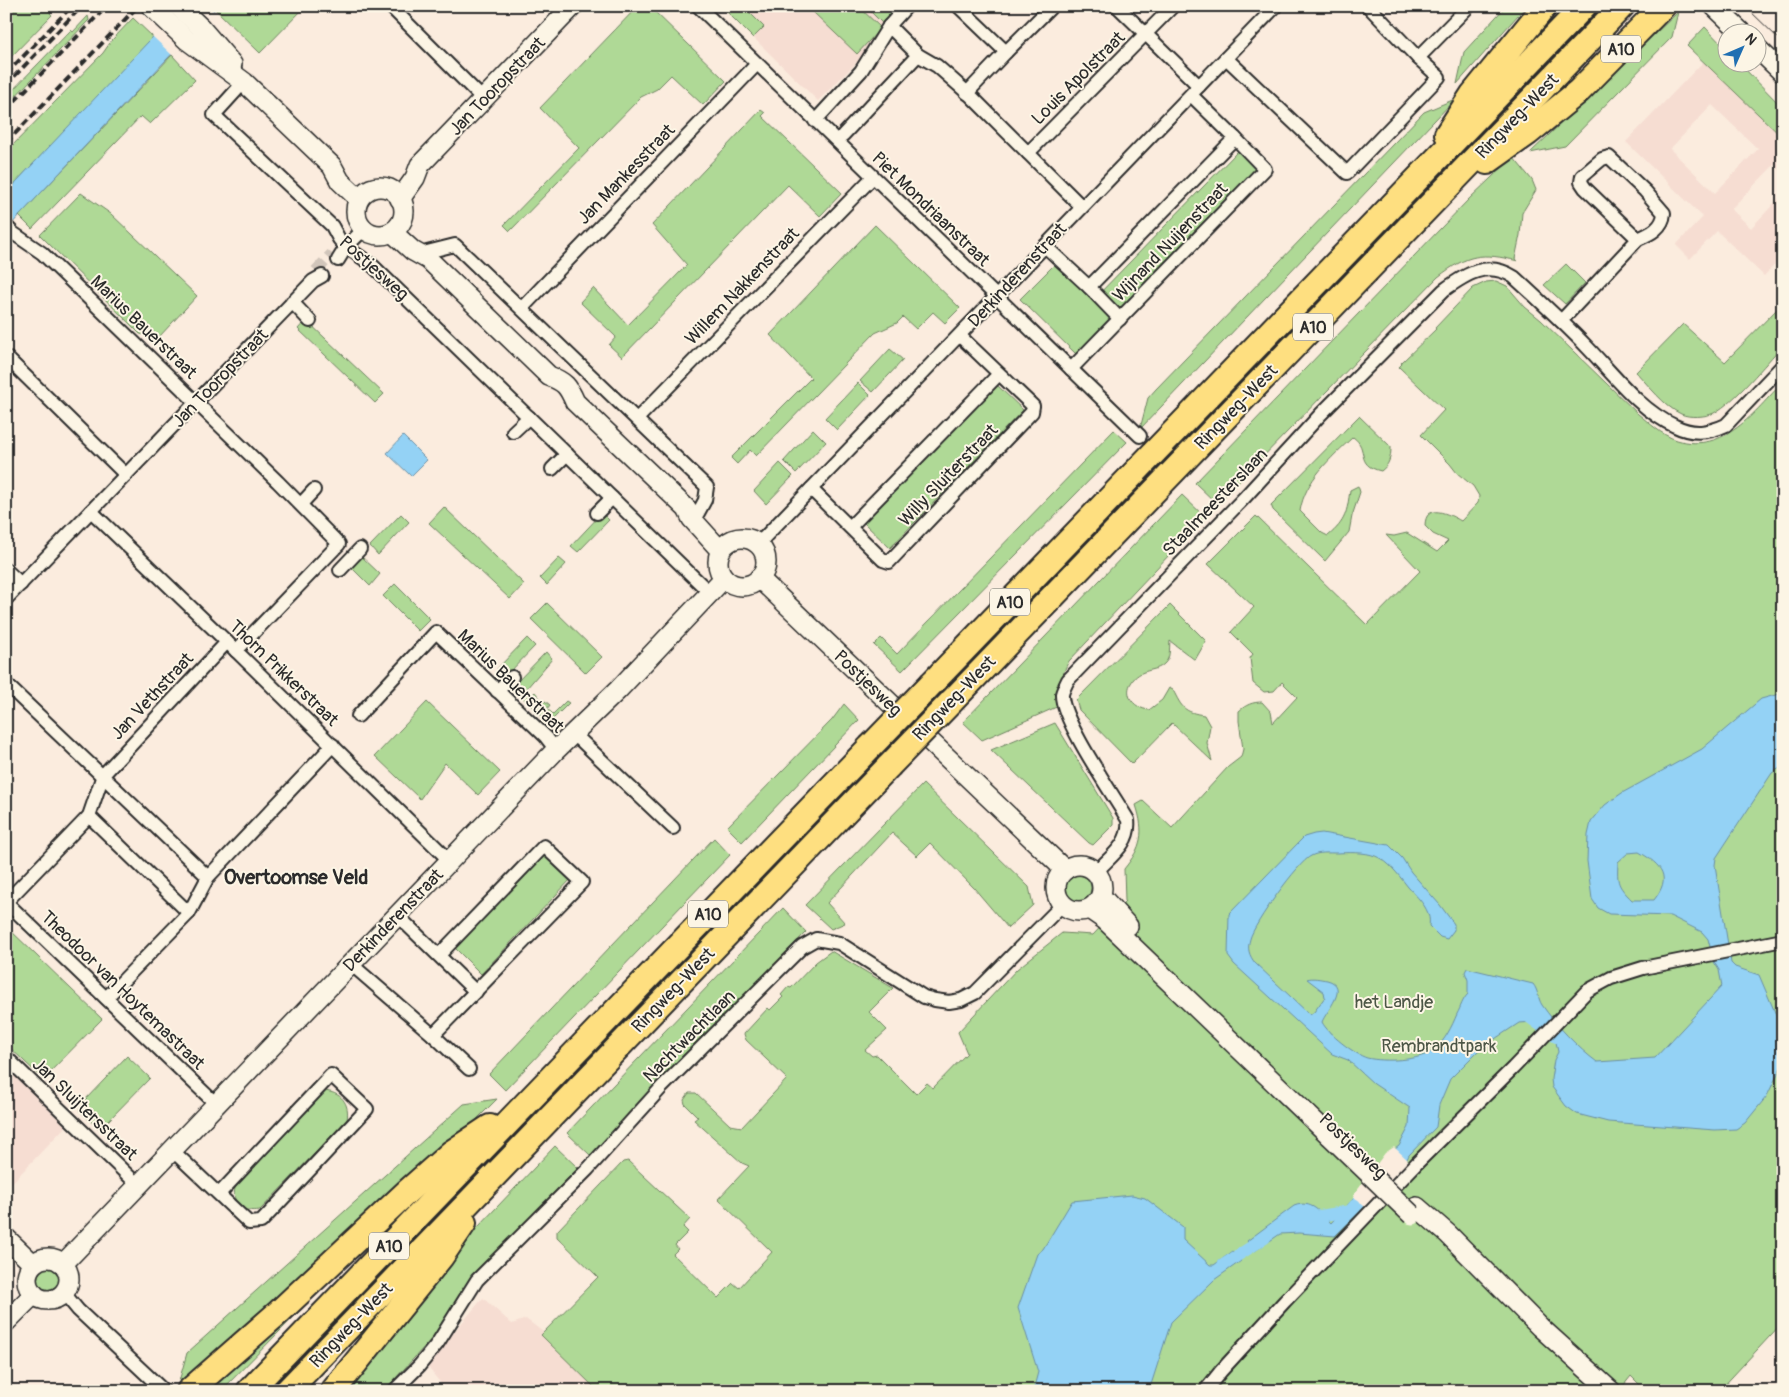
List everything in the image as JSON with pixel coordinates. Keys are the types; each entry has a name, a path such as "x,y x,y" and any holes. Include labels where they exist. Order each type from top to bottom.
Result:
{"highway":[{"name":"A10","path":"1418,179 1473,94 1545,6"},
{"name":"Ringweg-West","path":"249,1391 1584,6"},
{"name":"Ringweg-West","path":"287,1391 1622,6"},
{"name":"A10","path":"1443,193 1528,134 1578,91 1663,7"},
{"name":"A10","path":"189,1391 280,1312 451,1153 528,1101"},
{"name":"A10","path":"333,1391 441,1257 497,1172"}],"street":[{"path":"178,6 194,33"},
{"path":"390,6 483,99"},
{"name":"Jan Tooropstraat","path":"394,194 405,173 420,165 573,6"},
{"name":"Piet Mondriaanstraat","path":"698,6 1140,436"},
{"path":"815,121 861,71 890,26 907,6"},
{"path":"958,6 1006,52"},
{"path":"969,95 1006,52 1052,6"},
{"name":"Wijnand Nuijenstraat","path":"1071,369 1265,169 1235,138 1146,34 1117,6"},
{"name":"Louis Apolstraat","path":"1028,153 1173,6"},
{"name":"Derkinderenstraat","path":"758,544 1276,6"},
{"path":"1226,58 1346,173 1438,77 1368,6"},
{"path":"1418,58 1469,6"},
{"path":"1714,6 1731,22"},
{"path":"157,12 194,33 231,62 244,82 332,166 340,181 364,195"},
{"path":"890,26 918,54 937,66 969,95 1082,207"},
{"path":"843,135 918,54"},
{"path":"1766,57 1783,73"},
{"name":"Jan Mankesstraat","path":"522,308 757,64"},
{"name":"Postjesweg","path":"244,82 214,115 332,226 346,247 371,264 710,593"},
{"name":"Wijnand Nuijenstraat","path":"1045,246 1090,287 1235,138"},
{"path":"1561,321 1638,239 1660,226 1664,220 1664,213 1645,191 1609,157 1602,159 1582,176 1581,182 1638,239"},
{"name":"Willem Nakkenstraat","path":"637,419 873,177"},
{"path":"376,188 394,194 403,212 396,228 386,234 375,234 364,229 358,220 356,210 364,195 376,188"},
{"path":"396,228 413,251 428,256 549,376 564,383 576,402 693,511 725,545"},
{"path":"335,257 364,229"},
{"name":"Marius Bauerstraat","path":"10,230 42,252 301,504 338,544 327,557"},
{"path":"428,256 455,245 522,308 707,487 705,500 693,511"},
{"name":"Staalmeesterslaan","path":"1096,872 1126,841 1129,827 1128,820 1074,730 1066,713 1062,694 1068,680 1244,498 1321,414 1444,290 1458,279 1466,274 1491,268 1507,272 1561,321 1642,404 1658,417 1676,427 1696,433 1714,430 1726,424 1783,365"},
{"name":"Jan Tooropstraat","path":"6,599 317,276"},
{"path":"1090,287 1120,319"},
{"path":"292,302 310,321"},
{"name":"Willy Sluiterstraat","path":"811,489 883,560 889,562 1032,412 1033,406 960,336"},
{"path":"6,357 126,475"},
{"name":"Willy Sluiterstraat","path":"850,527 999,374"},
{"path":"513,432 529,417"},
{"path":"552,469 566,454"},
{"path":"301,504 314,490"},
{"path":"597,513 612,498"},
{"name":"Thorn Prikkerstraat","path":"91,511 450,860"},
{"path":"740,538 750,539 758,544 764,552 766,561 764,570 759,578 753,583 746,585 731,583 724,578 718,564 725,545 740,538"},
{"path":"340,570 360,549"},
{"name":"Jan Vethstraat","path":"103,775 232,646 327,557"},
{"path":"6,570 21,584"},
{"name":"Derkinderenstraat","path":"63,1264 450,860 556,750 618,690 724,578"},
{"name":"Postjesweg","path":"759,578 1065,870"},
{"name":"Marius Bauerstraat","path":"358,716 436,632 546,737 556,750"},
{"path":"497,691 512,677"},
{"path":"6,684 208,877"},
{"path":"573,733 673,828"},
{"path":"106,998 190,913 208,877 333,745"},
{"path":"6,902 89,816 103,775"},
{"path":"89,816 190,913"},
{"path":"433,1035 582,882 544,846 439,955"},
{"path":"1080,865 1087,866 1096,872 1102,883 1095,903 1076,910 1063,904 1056,888 1058,878 1065,870 1072,866 1080,865"},
{"name":"Theodoor van Hoytemastraat","path":"6,902 216,1104"},
{"name":"Postjesweg","path":"1095,903 1105,920 1415,1211 1440,1243 1598,1391"},
{"name":"Nachtwachtlaan","path":"394,1391 419,1366 437,1344 478,1280 588,1169 662,1087 802,947 816,939 839,942 924,997 948,1002 961,1000 975,993 1063,904"},
{"path":"398,916 476,992"},
{"path":"1205,1391 1285,1301 1417,1163 1587,991 1611,978 1643,968 1783,940"},
{"path":"351,964 469,1069"},
{"name":"Jan Sluijtersstraat","path":"6,1057 139,1186"},
{"path":"172,1150 249,1223 261,1222 367,1109 331,1075 219,1194"},
{"name":"Postjesweg","path":"1415,1211 1448,1234 1540,1327 1611,1391"},
{"path":"6,1238 33,1264"},
{"path":"43,1258 51,1258 63,1264 70,1278 69,1285 64,1294 58,1298 46,1300 34,1294 27,1279 33,1264 43,1258"},
{"path":"6,1322 34,1294"},
{"path":"64,1294 78,1310 164,1391"}],"shaded area":[{"path":"721,6 902,6 856,63 818,101"},
{"path":"1704,61 1783,138 1783,173 1774,165 1731,209 1751,228 1783,194 1783,256 1764,276 1717,231 1690,259 1676,245 1703,217 1626,142","holes":["1712,105 1758,149 1715,193 1670,149"]},
{"path":"6,1068 66,1126 6,1189"},
{"path":"483,1298 512,1324 526,1319 547,1335 601,1391 447,1391 426,1365"}],"green space":[{"path":"6,6 57,6 50,13 52,15 6,62"},
{"path":"212,6 306,6 260,53"},
{"path":"638,6 649,6 726,81 703,105 671,75 657,89 641,97 510,231 504,225 579,148 540,108"},
{"path":"721,6 743,6 764,27 753,38"},
{"path":"818,6 858,6 881,28 857,54 813,12"},
{"path":"865,6 898,6 882,23"},
{"path":"1506,6 1526,6 1457,84 1464,52"},
{"path":"1678,12 1672,37 1565,146 1530,153"},
{"path":"88,16 89,20 6,106 6,97 71,30 73,32"},
{"path":"133,18 154,38 16,182 6,197 6,152 103,53 112,40"},
{"path":"1705,27 1716,39 1716,72 1748,72 1783,108 1783,138 1687,46"},
{"path":"172,55 195,80 150,124 141,116 32,229 19,216"},
{"path":"1455,99 1140,429 1148,398 1156,389 1424,112"},
{"path":"761,110 765,113 762,116 842,193 820,216 788,185 622,357 609,345 616,337 580,302 593,288 628,325 687,265 652,225"},
{"path":"1239,150 1258,167 1076,354 1020,299 1056,263 1093,300"},
{"path":"1513,157 1532,180 1536,190 1522,213 1515,259 1518,261 1494,256 1475,257 1467,259 1438,277 1217,504 1195,483 1469,199"},
{"path":"81,193 111,214 197,296 159,337 140,334 40,235"},
{"path":"875,225 960,308 945,323 933,312 916,329 903,317 897,323 875,333 756,456 750,450 737,464 731,458 811,378 770,335"},
{"path":"1566,264 1585,283 1565,304 1544,285"},
{"name":"Rembrandtpark","path":"1496,281 1507,286 1525,307 1541,320 1638,414 1671,438 1694,443 1710,441 1724,436 1737,428 1783,382 1783,1322 1719,1391 1646,1391 1631,1376 1619,1391 598,1391 541,1335 598,1277 557,1237 557,1231 623,1162 628,1161 690,1219 683,1227 688,1232 675,1245 678,1249 673,1254 718,1298 733,1283 739,1288 772,1252 718,1199 749,1166 742,1163 694,1120 698,1117 685,1104 684,1100 689,1093 696,1093 730,1125 742,1127 787,1079 746,1040 744,1034 768,1008 770,1010 783,997 781,995 788,987 791,988 816,962 831,951 893,988 869,1012 887,1030 865,1050 872,1056 877,1055 916,1094 927,1083 933,1088 967,1053 958,1032 1017,969 1062,933 1093,935 1125,901 1124,869 1135,854 1141,832 1136,805 1143,801 1172,828 1228,767 1241,757 1243,749 1239,711 1249,704 1262,702 1271,712 1273,723 1297,697 1282,682 1274,691 1264,692 1253,683 1250,658 1253,654 1231,632 1254,607 1208,564 1256,516 1367,625 1420,571 1386,535 1394,536 1407,533 1437,552 1448,541 1433,534 1425,526 1429,514 1433,512 1444,513 1461,521 1478,503 1479,496 1473,486 1457,473 1421,435 1444,410 1399,367 1473,288 1486,282"},
{"path":"1783,303 1783,345 1732,400 1714,413 1688,416 1675,411 1636,372 1683,324 1725,362"},
{"path":"306,320 384,394 375,403 298,329"},
{"path":"890,349 903,360 873,392 860,381"},
{"path":"858,383 870,395 837,430 825,418"},
{"path":"997,385 1023,410 890,548 864,523"},
{"path":"1359,416 1391,447 1390,458 1388,464 1381,471 1373,468 1365,461 1361,447 1353,437 1320,470 1307,489 1300,511 1322,533 1328,536 1339,526 1345,516 1350,490 1358,486 1360,492 1349,532 1325,561 1273,510 1271,505"},
{"path":"813,429 826,442 796,473 784,461"},
{"path":"1114,430 1127,442 902,671 874,645 881,638 897,654"},
{"path":"780,463 793,476 766,504 754,491"},
{"path":"1182,495 1205,517 1069,661 1061,682 1061,705 982,740 963,722"},
{"path":"444,507 524,584 510,599 429,523"},
{"path":"602,513 609,520 578,552 571,546"},
{"path":"401,514 409,522 378,555 370,546"},
{"path":"360,555 380,574 370,586 350,566"},
{"path":"559,558 566,564 547,585 540,578"},
{"path":"395,584 430,619 418,631 383,596"},
{"path":"547,603 602,657 586,673 531,619"},
{"path":"1170,605 1206,641 1195,660 1170,641 1169,656 1166,662 1160,667 1143,672 1135,678 1129,687 1129,696 1136,705 1149,710 1162,700 1169,688 1173,690 1184,708 1188,711 1204,715 1210,726 1207,743 1212,761 1172,723 1132,764 1079,710 1076,700"},
{"path":"527,638 535,646 505,677 497,669"},
{"path":"546,652 552,659 526,689 532,695 535,692 543,702 545,701 550,705 547,709 553,714 566,701 569,703 549,723 512,687"},
{"path":"427,702 500,772 478,795 445,763 420,799 375,756"},
{"path":"844,704 859,720 742,842 727,827 832,720"},
{"path":"1055,723 1113,818 1113,825 1093,845 991,750"},
{"path":"923,784 1029,887 1033,905 1008,928 974,888 930,843 917,856 892,833 827,903 845,923 831,929 805,905"},
{"path":"714,838 730,855 505,1090 489,1074"},
{"path":"546,851 573,877 481,974 454,947"},
{"path":"1078,875 1087,879 1091,888 1087,897 1078,901 1069,897 1065,888 1069,879"},
{"path":"783,908 806,932 590,1155 567,1133"},
{"path":"6,926 102,1019 43,1079 6,1044"},
{"path":"127,1056 150,1078 107,1122 105,1121 98,1128 79,1110 86,1103 84,1101"},
{"path":"323,1091 335,1094 343,1100 347,1108 347,1120 260,1210 253,1211 242,1208 236,1201 236,1184"},
{"path":"497,1099 422,1169 178,1385 187,1353 464,1104"},
{"path":"555,1146 578,1168 482,1266 464,1288 435,1335 384,1391 345,1391 459,1247"},
{"path":"49,1266 58,1270 62,1279 58,1288 49,1292 40,1288 36,1279 40,1270"},
{"path":"336,1274 221,1391 205,1391"}],"water":[{"path":"182,6 222,6 215,9 199,25 6,230 6,197 16,182"},
{"path":"403,436 427,460 411,476 387,453"},
{"path":"1783,693 1783,766 1772,773 1716,858 1715,865 1731,963 1735,967 1759,975 1783,1031 1783,1063 1767,1096 1745,1123 1736,1129 1715,1130 1608,1122 1577,1114 1566,1106 1552,1087 1551,1079 1554,1060 1558,1052 1556,1042 1540,1024 1535,1022 1519,1023 1481,1048 1450,1079 1439,1105 1436,1127 1409,1155 1402,1170 1335,1236 1299,1233 1280,1234 1255,1251 1247,1241 1294,1206 1306,1204 1311,1206 1331,1223 1354,1198 1387,1155 1399,1146 1409,1127 1410,1108 1374,1084 1348,1060 1332,1054 1234,964 1228,956 1229,914 1304,837 1322,833 1389,845 1402,858 1411,872 1454,924 1454,930 1447,939 1440,937 1429,926 1428,915 1423,905 1386,862 1362,853 1327,853 1311,856 1297,869 1267,908 1249,943 1249,952 1255,963 1310,1015 1325,997 1324,992 1307,979 1327,980 1334,983 1337,993 1322,1022 1342,1043 1367,1058 1402,1060 1428,1054 1442,1042 1448,1033 1468,994 1468,980 1465,972 1467,968 1533,984 1542,1005 1554,1020 1575,1043 1597,1062 1655,1058 1722,986 1719,970 1714,962 1708,939 1702,932 1670,916 1609,914 1598,908 1592,899 1587,861 1588,835 1591,822 1605,805 1622,793 1702,749 1761,699","holes":["1639,852 1662,872 1662,885 1654,900 1632,900 1623,891 1619,883 1618,862 1628,853"]},
{"path":"1132,1195 1145,1198 1183,1227 1183,1240 1210,1265 1214,1265 1233,1251 1241,1261 1214,1280 1171,1322 1149,1391 1033,1391 1038,1372 1018,1308 1037,1254 1043,1249 1072,1201"}],"pier":[{"path":"179,6 209,6 214,12 172,55 152,36"},
{"path":"1394,1147 1409,1161 1404,1172 1367,1209 1353,1196 1385,1153"}],"waterway":[{"path":"1522,1012 1556,1037"},
{"path":"1308,1218 1350,1211 1355,1205"},
{"path":"1223,1265 1265,1238"}],"tunnel":[{"path":"316,271 332,254"}],"tram line":[{"path":"1745,6 1783,43"}],"railway":[{"path":"6,74 72,6"},
{"path":"6,85 82,6"},
{"path":"6,110 107,6"},
{"path":"6,143 138,6"}],"district":[{"name":"Overtoomse Veld","path":"296,877"}],"park label":[{"name":"het Landje","path":"1394,1002"}]}
